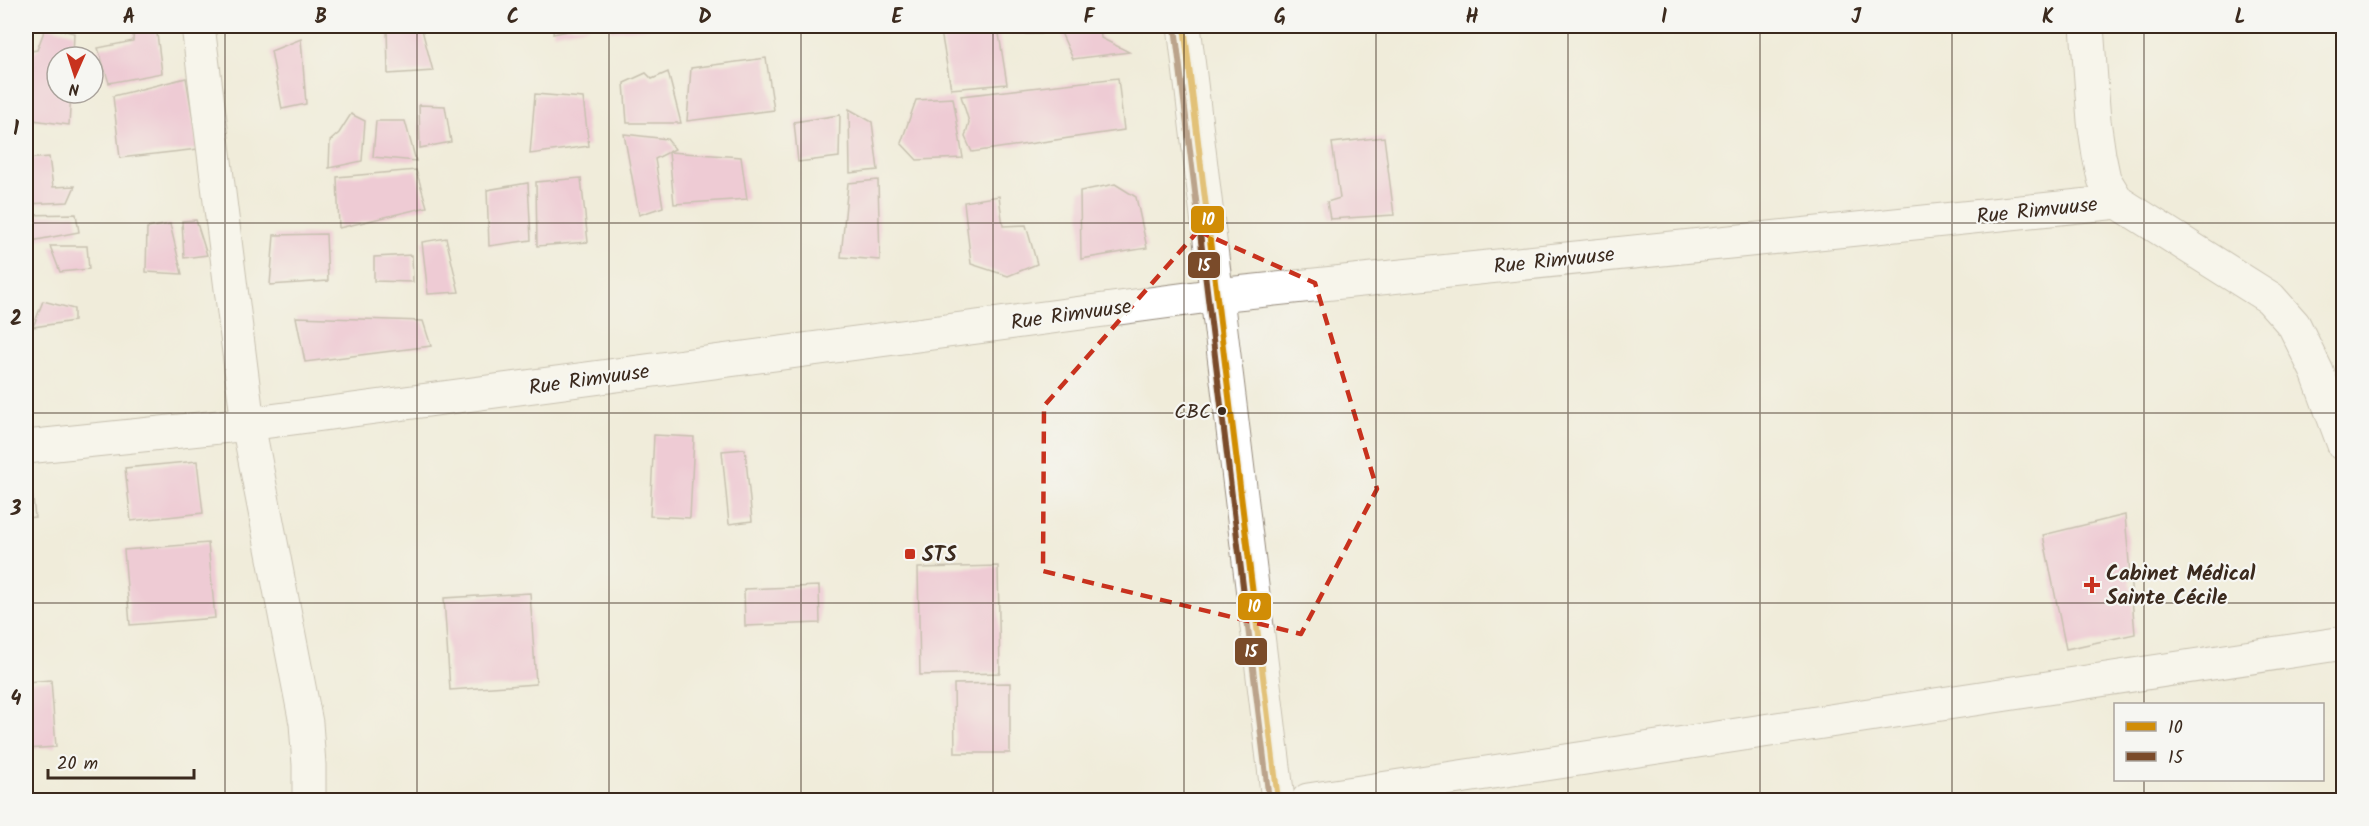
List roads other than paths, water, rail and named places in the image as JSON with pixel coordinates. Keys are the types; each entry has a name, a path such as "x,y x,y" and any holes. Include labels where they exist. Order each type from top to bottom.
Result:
{"street":[{"path":"198,26 248,424 306,723 309,801"},
{"path":"1184,26 1278,801"},
{"path":"2087,26 2094,121 2099,155 2104,179 2118,202 2270,298 2294,325 2317,372 2343,445"},
{"name":"Rue Rimvuuse","path":"26,447 248,424 1217,295 2118,202"},
{"path":"1308,801 2343,643"}],"place":[{"name":"CBC","path":"1222,411"},
{"name":"STS","path":"910,554"},
{"name":"Cabinet Médical Sainte Cécile","path":"2092,585"}]}
